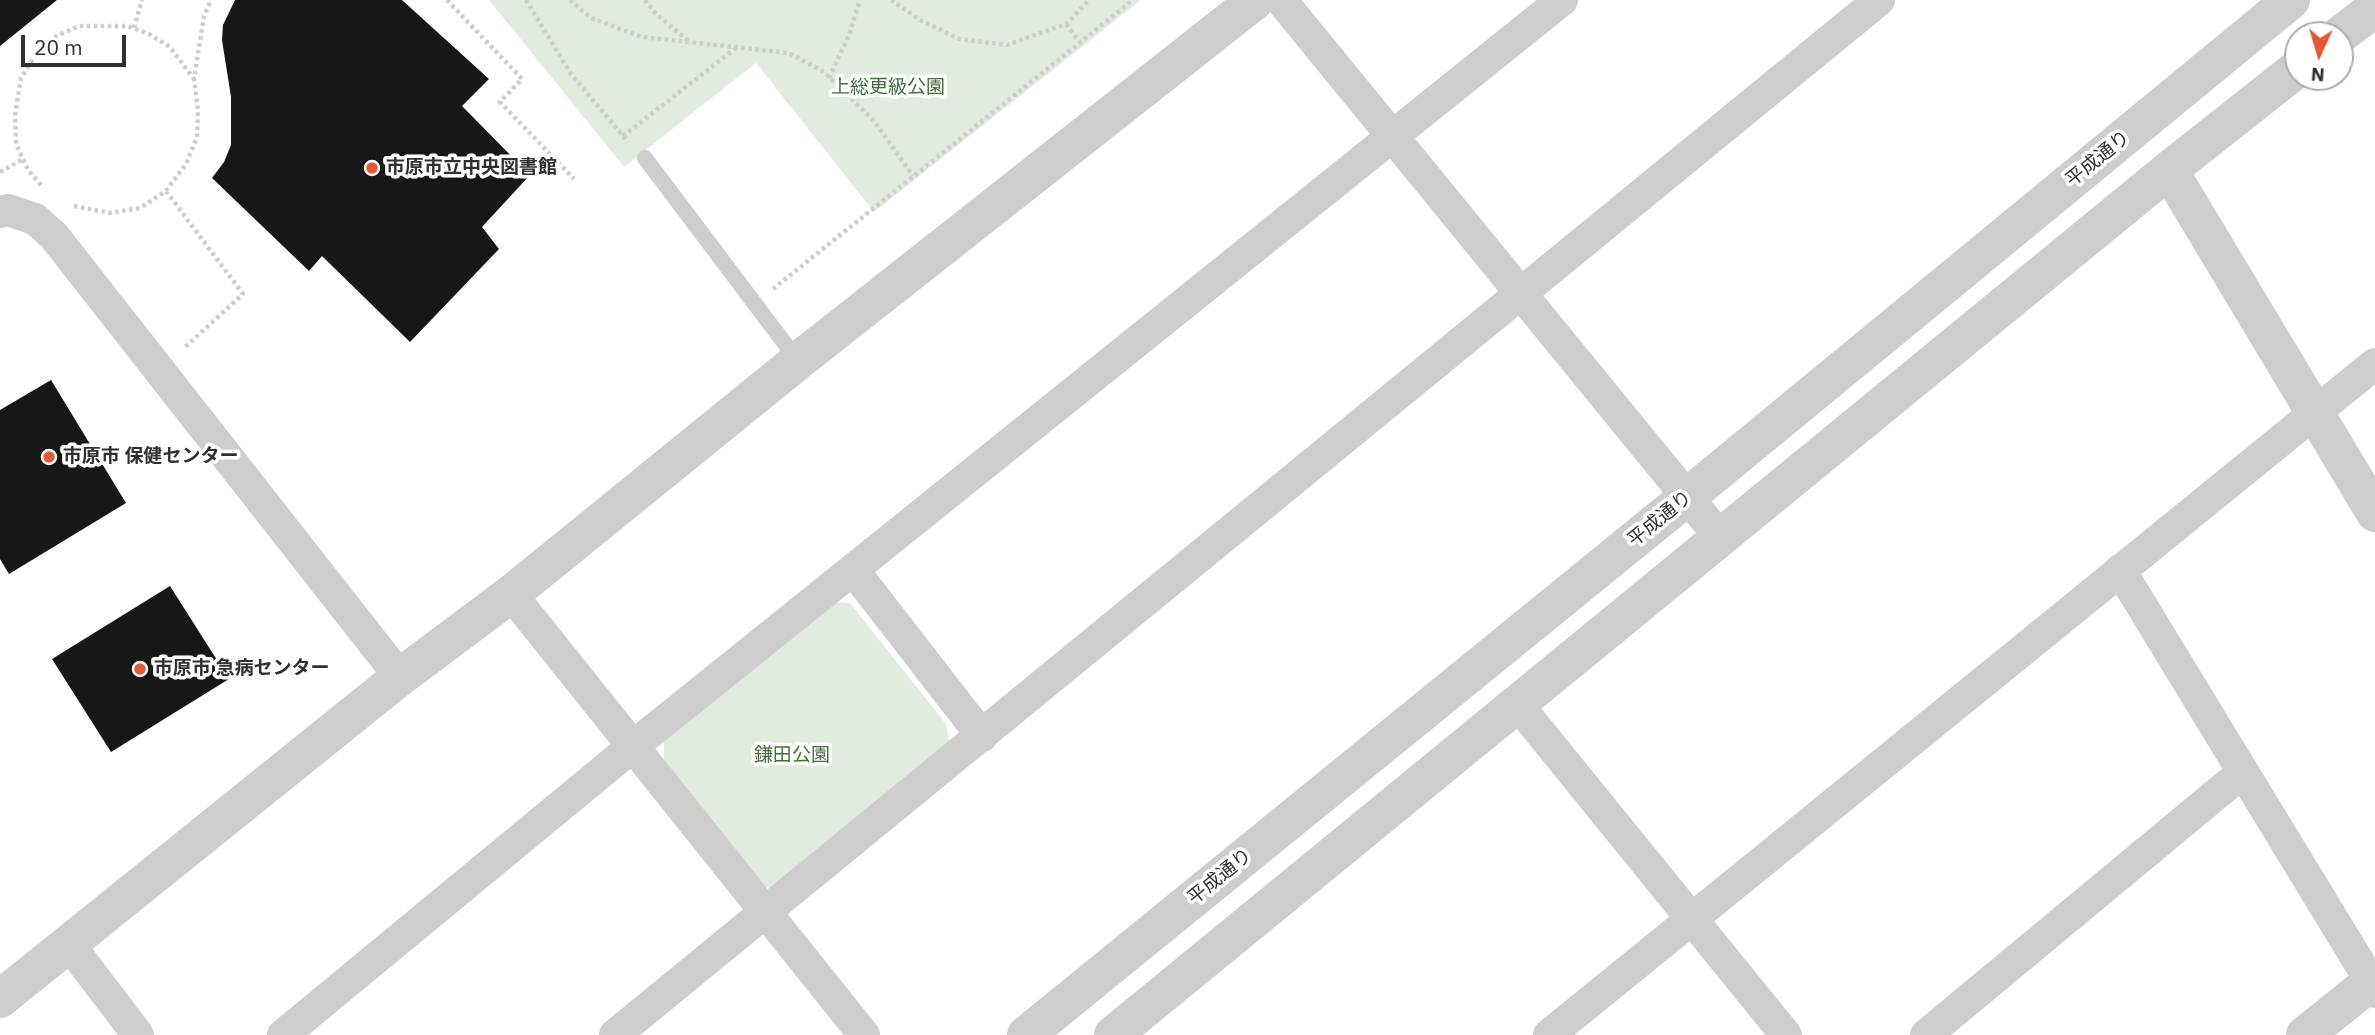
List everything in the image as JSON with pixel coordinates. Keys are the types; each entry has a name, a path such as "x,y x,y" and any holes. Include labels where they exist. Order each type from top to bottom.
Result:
{"street":[{"path":"0,999 400,677 511,594 798,361 1256,0"},
{"path":"1281,0 1720,537"},
{"path":"283,1035 632,747 854,572 1562,0"},
{"path":"615,1035 1880,0"},
{"name":"平成通り","path":"1026,1035 1687,498 2291,0"},
{"path":"2354,24 2375,8"},
{"path":"1113,1035 2169,170 2284,79"},
{"path":"2169,170 2375,513"},
{"path":"0,212 8,210 35,219 54,236 400,677"},
{"path":"1549,1035 2375,364"},
{"path":"2120,570 2373,986 2305,1035"},
{"path":"854,572 982,736"},
{"path":"511,594 864,1035"},
{"path":"1518,705 1786,1035"},
{"path":"1926,1035 2244,772"},
{"path":"68,943 138,1035"}],"lane":[{"path":"639,153 798,361"}],"path":[{"path":"134,28 142,0"},
{"path":"71,205 110,212 140,208 166,191 186,164 197,137 198,110 194,79 204,16 211,0"},
{"path":"447,0 522,79 500,102 574,179"},
{"path":"526,0 570,74 639,153"},
{"path":"570,0 591,18 629,32 692,44 789,53 829,78 874,121 914,176"},
{"path":"645,0 656,14 692,44"},
{"path":"829,78 849,36 860,0"},
{"path":"891,0 919,20 959,39 982,44 1007,45 1066,24 1089,0"},
{"path":"755,303 1133,0"},
{"path":"45,190 16,144 17,96 21,78 35,55 54,37 79,26 102,24 134,28 170,47 194,79"},
{"path":"1066,24 1080,42"},
{"path":"624,135 737,47"},
{"path":"0,172 23,159"},
{"path":"166,191 243,293 175,356"}],"green space":[{"name":"上総更級公園","path":"489,0 1141,0 874,212 756,63 624,167"},
{"name":"鎌田公園","path":"838,602 850,603 946,724 950,745 777,889 763,886 664,764 664,738"}],"building":[{"path":"0,0 57,0 0,46"},
{"name":"市原市立中央図書館","path":"235,0 402,0 489,79 462,106 530,175 482,227 499,249 410,342 322,256 309,271 212,178 224,162 231,145 231,97 222,40 223,25"},
{"name":"市原市 保健センター","path":"51,380 126,503 9,574 0,559 0,410"},
{"name":"市原市 急病センター","path":"170,586 229,679 111,752 52,659"}],"place":[{"name":"市原市立中央図書館","path":"372,168"},
{"name":"市原市 保健センター","path":"49,457"},
{"name":"市原市 急病センター","path":"140,669"}]}
